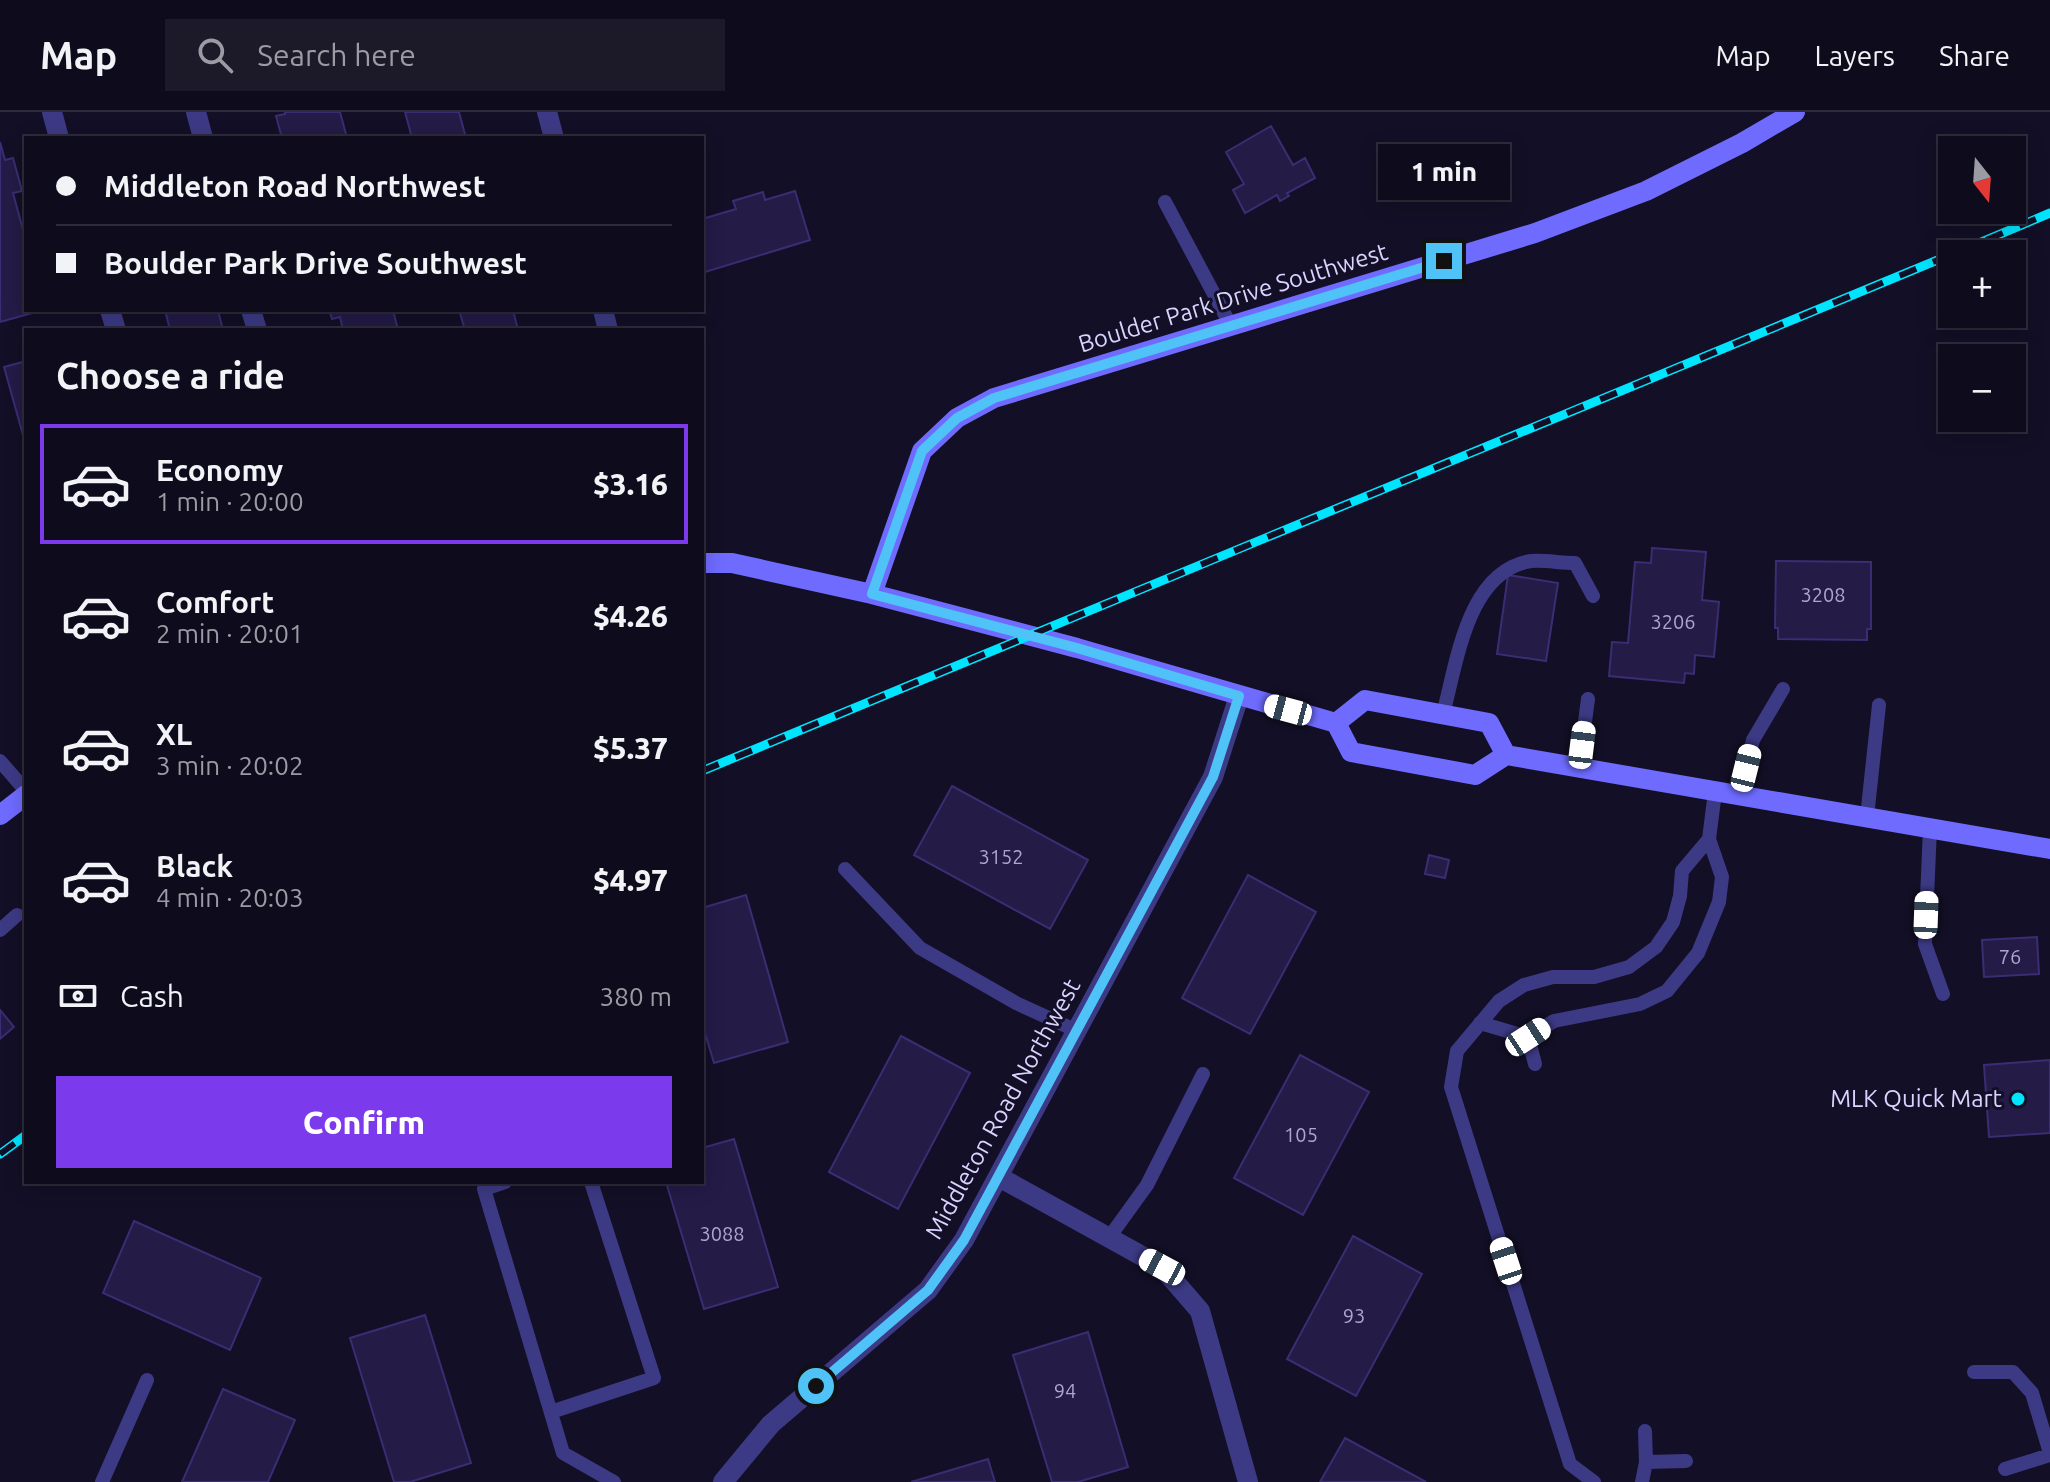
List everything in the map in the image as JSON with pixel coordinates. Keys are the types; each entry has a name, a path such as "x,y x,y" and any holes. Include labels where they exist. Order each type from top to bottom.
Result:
{"main road":[{"name":"Boulder Park Drive Southwest","path":"872,594 922,451 957,418 994,398 1535,233 1646,191 1742,143 1795,112"},
{"path":"704,563 732,563 872,594 1077,648 1336,723 1351,752 1475,775 1506,755 2050,849"},
{"path":"1336,723 1365,700 1443,714 1489,723 1506,755"},
{"path":"0,815 24,795"}],"street":[{"path":"52,112 58,136"},
{"path":"196,112 202,136"},
{"path":"547,112 553,136"},
{"name":"Middleton Road Northwest","path":"723,1482 771,1424 928,1290 964,1240 1213,777 1239,696"},
{"path":"999,1177 1162,1267 1200,1311 1248,1482"}],"lane":[{"path":"1165,202 1231,326"},
{"path":"1443,714 1470,614 1498,573 1531,561 1575,563 1593,596"},
{"path":"1739,796 1753,740 1783,689"},
{"path":"1579,767 1588,699"},
{"path":"1867,817 1879,705"},
{"path":"0,761 24,791"},
{"path":"1480,1023 1528,1037 1554,1021 1640,1004 1667,991 1698,953 1719,902 1722,877 1709,839 1715,792"},
{"path":"1930,828 1925,944 1943,994"},
{"path":"1594,1482 1570,1464 1451,1087 1457,1051 1499,1001 1524,985 1553,977 1606,974 1629,967 1656,947 1673,922 1682,871 1709,839"},
{"path":"845,869 920,948 1016,1003 1077,1031"},
{"path":"0,930 17,915"},
{"path":"1528,1037 1535,1064"},
{"path":"1108,1239 1147,1185 1203,1074"},
{"path":"499,1184 484,1189 563,1453 614,1482"},
{"path":"551,1412 654,1378 592,1184"},
{"path":"1974,1372 2013,1372 2032,1393 2050,1454 2005,1469"},
{"path":"102,1482 147,1380"},
{"path":"1642,1482 1646,1462 1645,1431"},
{"path":"1646,1462 1686,1461"}],"building":[{"path":"340,112 346,136 281,136 276,116"},
{"path":"405,112 459,112 465,136 411,136"},
{"path":"1271,126 1293,165 1305,158 1315,178 1287,193 1289,196 1280,201 1277,195 1245,213 1233,190 1244,184 1226,152"},
{"path":"0,142 5,160 13,158 22,191 13,193 24,234 24,312 36,312 0,322"},
{"path":"795,191 810,240 704,272 704,218 736,209 733,201 763,192 765,200"},
{"path":"166,312 218,312 222,328 170,328"},
{"path":"330,312 394,312 398,328 343,328 340,317 332,319"},
{"path":"460,312 514,312 518,328 464,328"},
{"path":"24,362 24,439 4,367"},
{"path":"1652,548 1706,552 1702,600 1719,602 1714,657 1695,655 1694,674 1685,673 1684,683 1609,676 1612,642 1628,643 1635,562 1651,563"},
{"path":"1776,561 1871,562 1871,629 1867,629 1867,640 1778,639 1778,628 1775,628"},
{"path":"1508,575 1558,583 1546,661 1497,654"},
{"path":"952,786 1088,860 1050,929 914,855"},
{"path":"1429,855 1449,860 1445,878 1425,874"},
{"path":"1248,875 1316,912 1250,1034 1182,998"},
{"path":"746,895 788,1042 714,1063 704,1030 704,907"},
{"path":"2037,937 2039,974 1984,977 1982,940"},
{"path":"0,1010 14,1027 0,1039"},
{"path":"901,1036 970,1073 898,1209 829,1172"},
{"path":"1300,1055 1369,1092 1303,1215 1234,1178"},
{"name":"MLK Quick Mart","path":"2050,1060 2050,1133 1989,1137 1984,1065"},
{"path":"734,1139 778,1287 704,1309 667,1184 704,1184 704,1147"},
{"path":"134,1221 261,1278 230,1350 103,1293"},
{"path":"1353,1236 1422,1274 1356,1396 1287,1359"},
{"path":"425,1315 471,1463 410,1482 394,1482 350,1338"},
{"path":"1088,1332 1128,1467 1078,1482 1052,1482 1013,1355"},
{"path":"223,1389 295,1420 268,1482 182,1482"},
{"path":"1345,1438 1426,1482 1320,1482"},
{"path":"988,1459 995,1482 911,1482"}],"railway":[{"path":"1986,240 2050,213"},
{"path":"704,770 1938,260"},
{"path":"0,1154 24,1136"}],"place":[{"name":"MLK Quick Mart","path":"2018,1099"}],"route":[{"path":"816,1386 928,1290 964,1240 1213,777 1239,696 1077,648 872,594 922,451 957,418 994,398 1444,261"}]}
